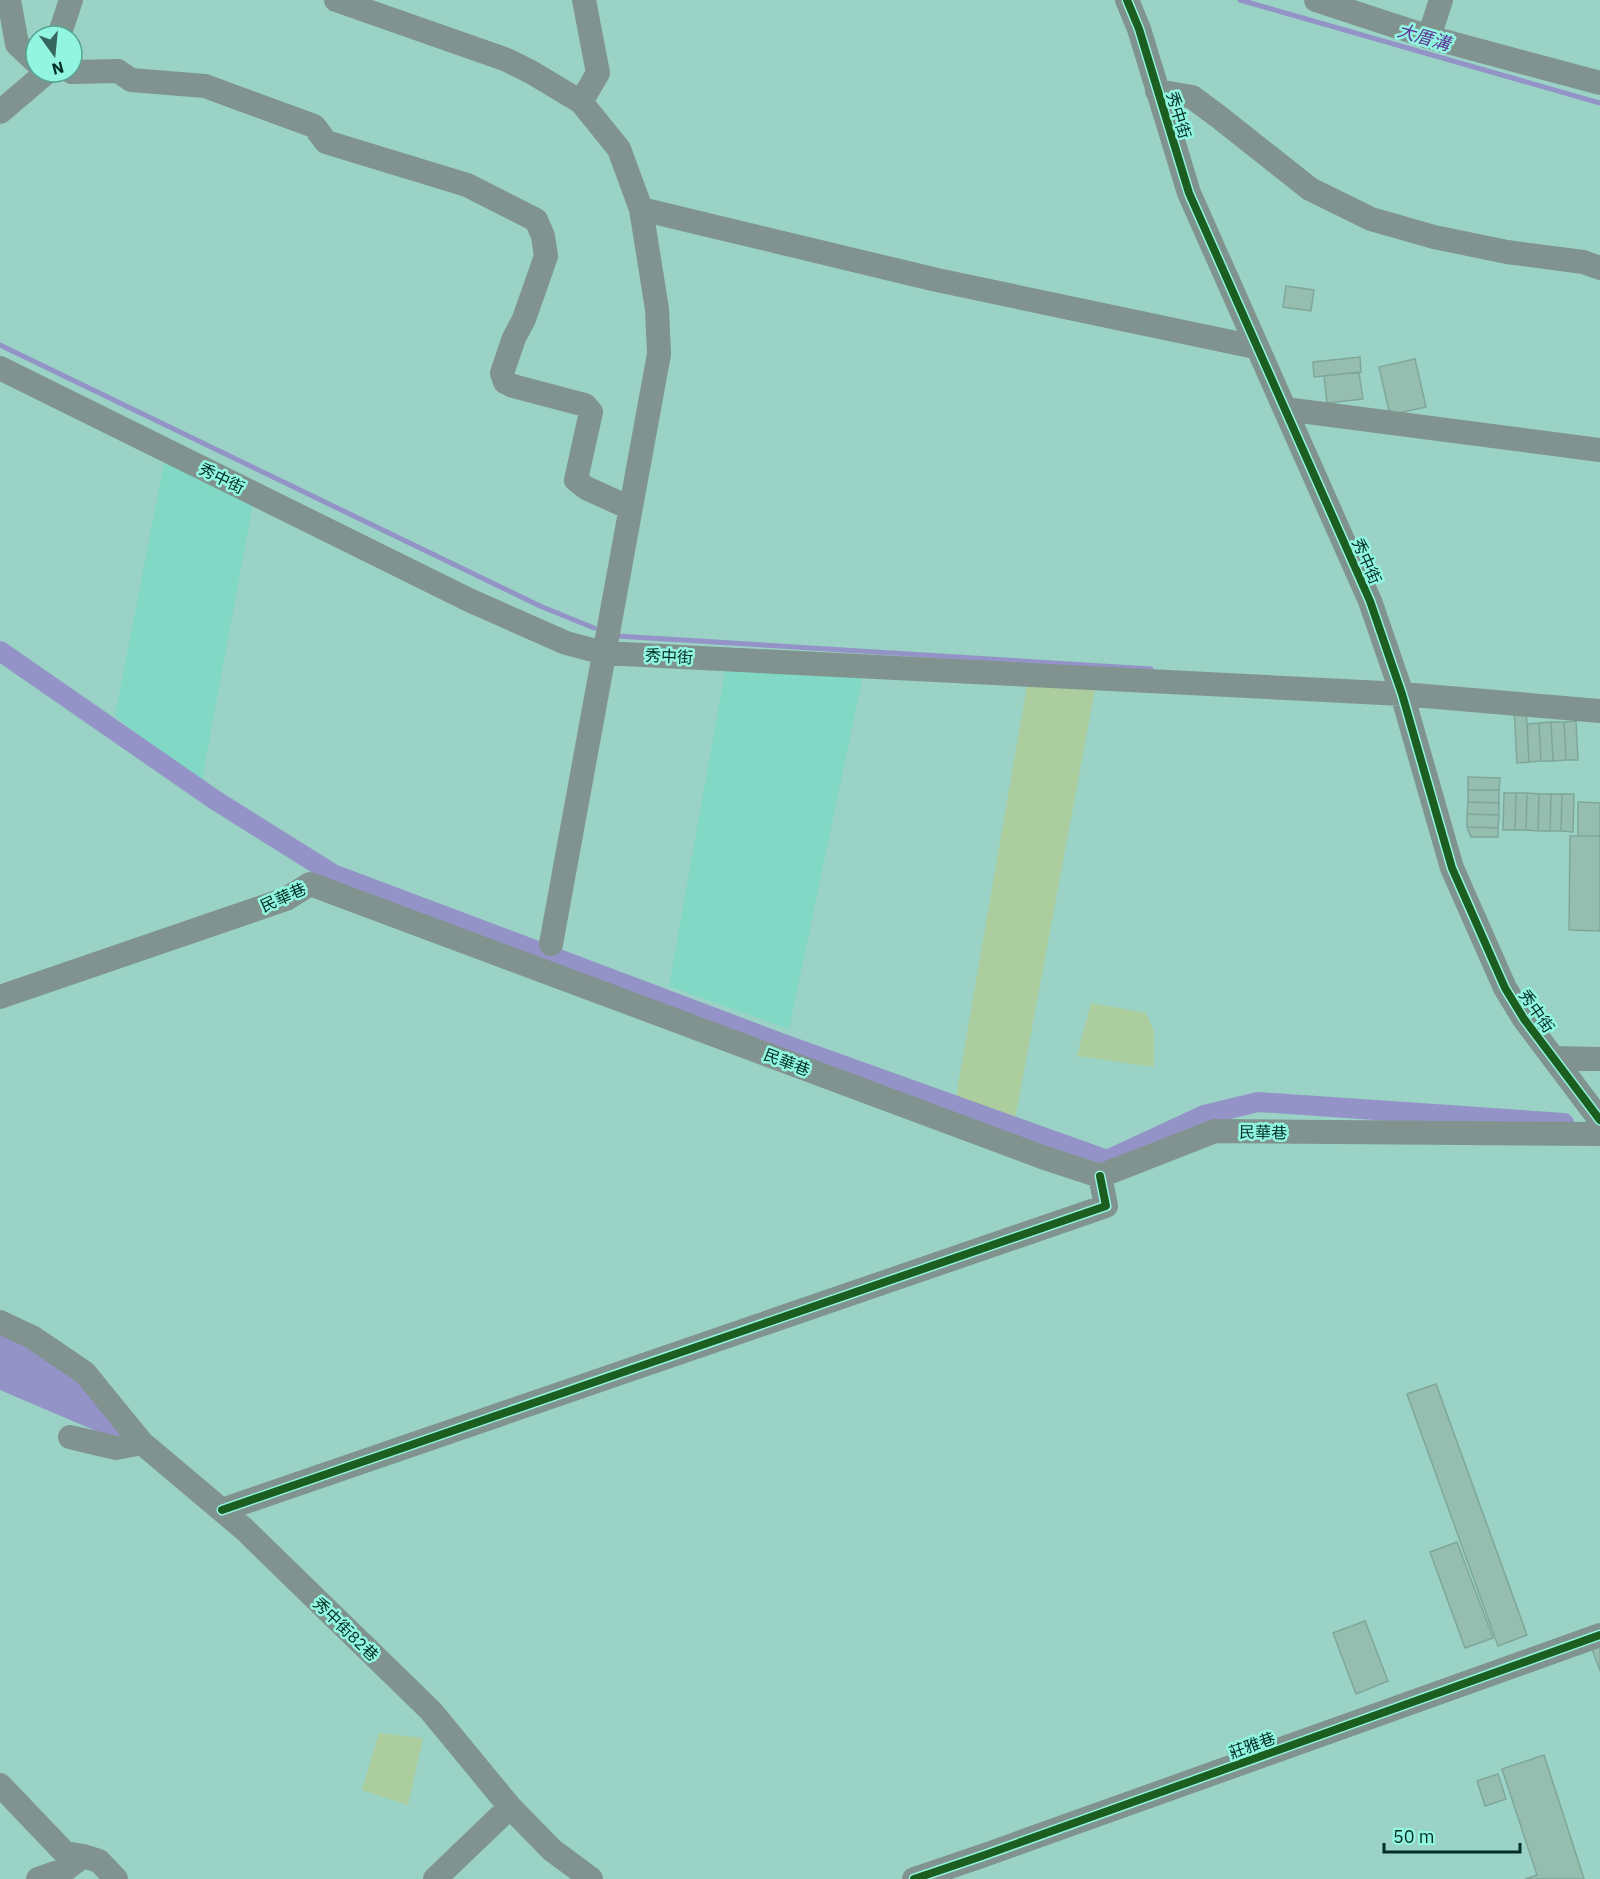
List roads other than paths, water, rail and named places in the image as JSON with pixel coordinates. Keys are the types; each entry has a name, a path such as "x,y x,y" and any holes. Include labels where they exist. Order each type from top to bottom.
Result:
{"street":[{"path":"9,0 17,44 24,51"},
{"path":"63,24 71,0"},
{"path":"336,0 507,60 581,102 619,149 641,209 657,309 659,354 650,414 630,508 551,944"},
{"path":"581,102 598,74 584,0"},
{"name":"秀中街","path":"1127,0 1189,193 1370,601 1402,694 1452,868 1505,988 1524,1019 1600,1120"},
{"path":"1316,0 1429,37 1600,83"},
{"path":"1429,37 1442,0"},
{"path":"84,72 118,71 131,80 205,86 314,126 326,142 467,185 536,220 543,236 546,256 502,373 505,382 513,386 585,405 591,412 576,480 586,488 630,508"},
{"path":"0,112 33,84"},
{"path":"1157,91 1192,97 1310,189 1371,219 1434,237 1507,252 1582,262 1600,268"},
{"path":"641,209 937,280 1255,347 1256,344"},
{"name":"秀中街","path":"0,368 469,600 566,643 604,653 1402,694 1600,711"},
{"path":"1285,409 1600,450"},
{"name":"民華巷","path":"0,997 286,899 310,884 1030,1153 1100,1176 1215,1131 1600,1134"},
{"path":"1554,1058 1600,1059"},
{"path":"222,1510 1106,1206 1100,1176"},
{"name":"秀中街82巷","path":"0,1322 32,1337 85,1373 142,1443 244,1529 431,1711 510,1808 552,1850 591,1879"},
{"path":"70,1437 116,1448 142,1443"},
{"name":"莊雅巷","path":"914,1879 1600,1635"},
{"path":"0,1785 65,1853 99,1861 116,1879"},
{"path":"435,1879 510,1808"},
{"path":"38,1879 66,1869 83,1856"}],"water":[{"path":"0,1332 39,1353 82,1382 123,1431 117,1440 0,1390"}],"waterway":[{"name":"大厝溝","path":"1240,0 1600,103"},
{"path":"0,345 540,606 594,628"},
{"path":"617,636 1151,669"},
{"path":"0,651 215,800 333,874 781,1043 1107,1160 1204,1115 1258,1102 1564,1123"}]}
